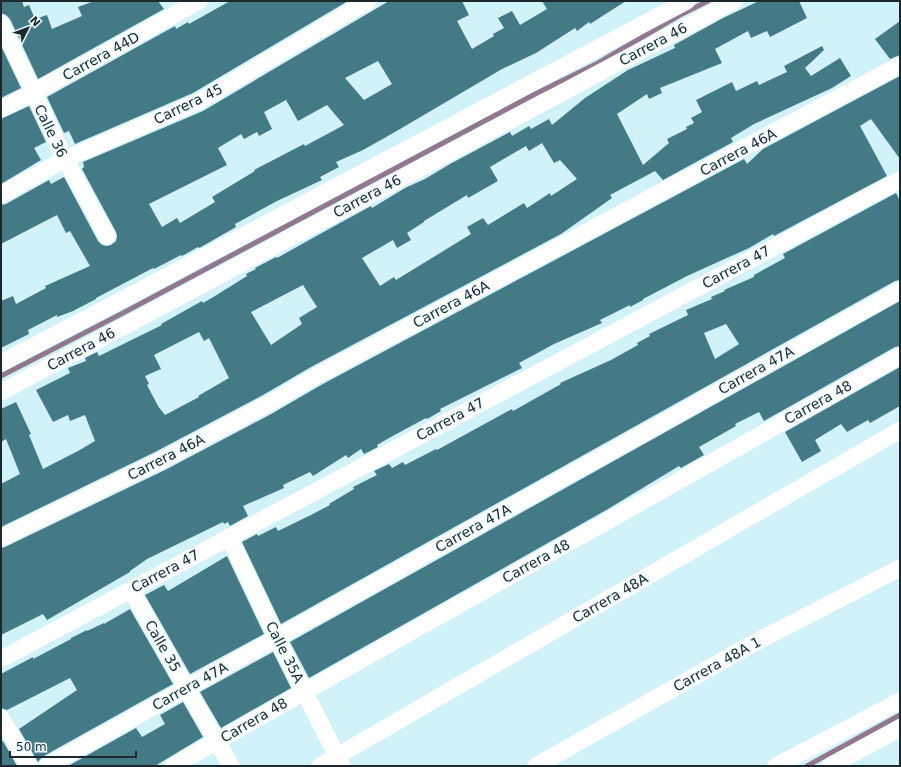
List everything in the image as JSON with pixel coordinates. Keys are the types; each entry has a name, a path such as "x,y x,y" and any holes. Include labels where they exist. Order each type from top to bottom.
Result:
{"street":[{"name":"Carrera 44D","path":"1,108 33,93 199,1"},
{"name":"Carrera 45","path":"1,195 65,159 198,102 368,1"},
{"path":"1,362 135,293 687,1"},
{"name":"Carrera 46","path":"1,392 734,1"},
{"name":"Calle 36","path":"1,23 65,159 107,236"},
{"name":"Carrera 46A","path":"1,538 160,461 268,404 323,372 900,65"},
{"name":"Carrera 47","path":"1,659 900,180"},
{"name":"Carrera 47A","path":"47,766 900,290"},
{"name":"Carrera 48","path":"173,766 900,356"},
{"name":"Carrera 48A","path":"320,766 340,761 900,430"},
{"name":"Calle 35A","path":"229,537 277,638 340,761"},
{"name":"Carrera 48A 1","path":"536,766 752,644 900,568"},
{"name":"Calle 35","path":"131,590 231,766"},
{"path":"776,766 900,701"},
{"path":"1,718 29,766"},
{"path":"830,766 900,728"}],"building":[{"path":"1,1 22,1 24,7 29,5 35,19 47,15 52,29 82,16 78,7 94,1 158,1 164,9 38,79 10,19 1,13"},
{"path":"230,1 348,1 193,93 75,144 69,131 64,133 47,97 175,26 176,29 188,22 189,24"},
{"path":"389,1 462,1 469,15 457,21 472,49 494,36 493,34 504,28 498,18 512,11 520,25 547,9 542,1 626,1 590,24 589,22 577,31 575,28 536,53 502,69 363,150 336,162 339,167 320,177 322,180 277,201 235,224 236,227 201,247 198,247 154,269 153,268 73,311 57,317 57,315 28,330 29,334 1,348 1,301 13,296 16,304 46,288 45,286 90,266 70,231 66,233 57,215 1,244 1,205 6,204 49,180 51,184 64,177 98,241 102,245 111,245 116,241 116,232 82,169 84,167 83,162 203,111","holes":["378,61 392,84 364,100 345,78","286,100 298,121 327,105 344,125 305,146 304,144 254,170 255,171 212,197 215,202 180,223 177,218 162,227 149,204 227,165 218,148 241,134 244,139 257,132 259,136 272,129 264,112"]},
{"path":"759,1 799,1 807,18 770,37 767,31 751,38 748,31 715,49 722,63 660,88 662,93 649,99 647,94 617,114 643,165 669,143 667,139 687,129 686,127 694,123 691,118 702,112 696,100 732,82 736,91 757,81 759,85 787,72 784,66 822,46 824,50 805,68 811,76 840,58 851,76 832,88 754,124 731,138 733,142 663,180 655,171 610,195 612,198 561,234 155,452 1,527 1,484 20,474 6,439 1,442 1,409 16,402 31,434 29,435 43,469 78,451 95,441 85,415 70,421 68,415 53,422 36,390 70,373 68,368 86,361 85,358 97,352 99,356 162,325 161,324 202,301 203,303 215,296 247,276 246,274 256,269 255,268 276,257 277,258 371,206 372,208 405,188 425,179 510,132 512,136 529,126 531,129 549,119 552,125 585,98 628,70 675,48 674,45 723,18","holes":["542,143 554,163 560,160 577,179 551,196 550,193 527,208 524,203 488,225 483,218 467,227 471,234 396,280 394,277 380,286 362,258 393,240 397,248 411,240 407,233 424,221 467,195 468,198 498,181 490,167 526,146 529,151","303,285 317,307 299,318 302,324 271,345 251,312","199,332 204,341 209,338 229,378 198,396 199,397 165,415 158,406 147,385 149,384 145,376 161,369 154,355"]},
{"path":"900,21 900,55 890,59 875,39"},
{"path":"1,46 21,88 1,98"},
{"path":"900,76 900,159 871,119 860,126 887,176 774,236 773,234 749,248 687,276 630,307 630,305 600,320 602,323 554,344 519,363 522,368 440,409 441,411 427,419 426,418 377,445 378,447 364,454 361,449 348,458 346,455 313,476 310,472 283,485 284,488 243,506 248,516 230,526 228,522 224,524 223,522 147,559 130,572 47,620 43,614 1,635 1,548 165,470 744,159 747,164 763,149"},
{"path":"29,106 46,142 34,148 41,160 1,184 1,119"},
{"path":"896,193 900,201 900,280 895,281 281,624 242,542 257,534 258,536 276,527 278,531 311,515 330,505 329,504 354,489 353,487 377,475 374,471 389,464 392,468 403,462 405,465 436,449 437,450 512,409 513,411 561,384 560,383 611,360 638,345 637,343 650,336 649,334 688,315 686,310 712,299 711,297 725,291 724,290 754,277 754,275 785,258 783,254","holes":["726,324 739,344 715,359 704,333"]},
{"path":"900,301 900,346 895,347 764,421 759,412 735,424 736,426 699,447 704,455 681,468 679,466 608,509 309,678 290,642"},
{"path":"900,367 900,406 870,423 868,420 847,432 841,424 815,440 821,451 802,462 785,432"},
{"path":"227,556 264,634 190,674 145,595 164,585 168,591"},
{"path":"130,609 173,684 42,757 38,762 19,729 77,690 70,678 7,710 1,708 1,674 33,657 33,659 87,630 104,624"},
{"path":"273,652 291,688 221,728 200,692"},
{"path":"183,702 203,737 155,766 68,766 136,728 142,737 165,724 160,715"},
{"path":"3,741 17,766 1,766 1,742"}],"waterway":[{"path":"1,376 123,313 537,93 598,63 680,15 708,1"},
{"path":"807,766 900,715"}]}
